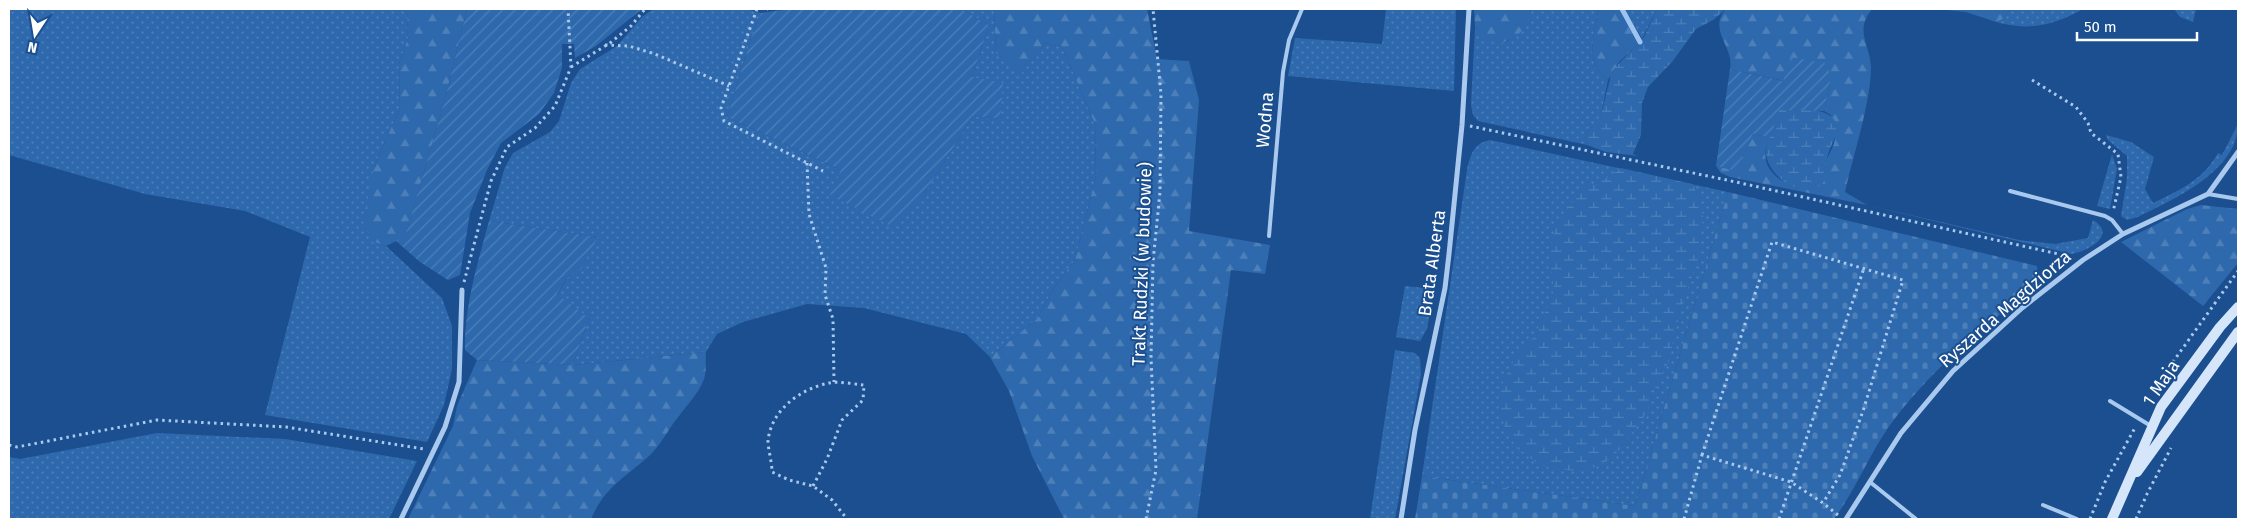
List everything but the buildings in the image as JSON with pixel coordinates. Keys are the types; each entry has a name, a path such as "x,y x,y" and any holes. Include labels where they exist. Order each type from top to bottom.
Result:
{"street":[{"name":"Brata Alberta","path":"1401,519 1414,430 1444,288 1462,125 1469,9"},
{"name":"Ryszarda Magdziorza","path":"1846,519 1901,432 1953,371 2022,308 2083,260 2123,234 2208,194 2238,152"},
{"path":"401,519 445,427 459,382 462,290"},
{"name":"1 Maja","path":"2112,519 2161,407 2220,327 2238,307"},
{"name":"1 Maja","path":"2126,486 2177,419 2238,332"}],"lane":[{"name":"Wodna","path":"1269,236 1283,72 1289,40 1302,9"},
{"path":"2010,191 2095,213 2112,220 2123,234"},
{"path":"2208,194 2238,199"},
{"path":"2110,401 2152,427"},
{"path":"1870,482 1916,519"},
{"path":"2043,505 2077,519"}],"path":[{"path":"462,290 492,181 507,148 535,128 555,106 571,67 568,9"},
{"path":"571,67 631,26 645,9"},
{"path":"757,9 721,108 724,121 823,171"},
{"name":"Trakt Rudzki (w budowie)","path":"1146,519 1156,470 1151,358 1153,262 1160,192 1161,94 1153,9"},
{"path":"605,45 629,46 655,54 729,86"},
{"path":"2032,80 2076,107 2088,122 2091,133 2118,154 2121,177 2112,220"},
{"path":"1462,125 1736,182 2083,260"},
{"path":"807,163 809,214 826,268 825,295 833,319 834,382"},
{"path":"1684,519 1702,455 1772,242 1903,280 1863,411 1840,476 1823,503"},
{"path":"1779,519 1864,268"},
{"path":"813,486 827,459 842,420 863,400 864,385 834,382 801,392 777,415 768,442 772,459 772,472 789,480 813,486 832,500 847,519"},
{"path":"9,445 17,447 157,420 286,427 434,450"},
{"path":"2136,519 2172,447"},
{"path":"1702,455 1791,482 1823,503 1841,519"}],"green space":[{"path":"9,9 407,9 408,38 399,64 400,108 374,167 372,241 386,246 442,298 452,326 452,369 444,405 427,442 265,415 310,237 245,211 145,194 9,155"},
{"path":"407,9 467,9 444,103 405,237 386,246 372,241 363,222 374,167 400,108 399,64 408,38"},
{"path":"467,9 642,9 596,46 575,58 574,44 562,44 562,68 554,93 539,114 501,143 487,170 470,213 460,275 448,280 420,262 396,241 405,236 444,103"},
{"path":"653,9 746,9 761,13 753,32 727,117 841,170 924,194 973,116 999,119 972,77 989,25 961,9 994,9 996,53 1022,72 1045,43 1062,47 1095,124 1096,176 1075,260 1053,289 1038,318 990,357 966,334 864,308 807,304 743,322 717,334 706,352 573,365 589,318 557,295 569,275 598,237 489,221 505,167 513,153 550,132 559,121 571,83 580,69 617,46 642,17"},
{"path":"790,9 961,9 989,25 972,77 1003,83 1000,119 973,116 924,194 891,226 830,195 841,170 727,117 753,32 761,13"},
{"path":"994,9 1147,9 1157,59 1189,61 1199,100 1189,231 1270,245 1265,274 1231,270 1197,519 1064,519 1032,456 1009,391 990,357 1038,318 1053,289 1075,260 1096,176 1095,124 1062,47 1045,43 1022,73 996,53"},
{"path":"1386,9 1456,9 1454,91 1288,76 1295,38 1382,44"},
{"path":"1474,9 1531,9 1528,22 1521,32 1511,39 1498,44 1486,39 1475,27"},
{"path":"1531,9 1598,9 1592,47 1593,56 1595,65 1600,73 1608,80 1600,120 1587,132 1585,139 1587,145 1478,121 1473,115 1471,105 1475,27 1492,41 1503,43 1514,36 1524,24 1529,17"},
{"path":"1598,9 1619,9 1638,44 1619,62 1608,80 1595,65 1593,56 1592,47"},
{"path":"1625,9 1657,9 1642,39"},
{"path":"1657,9 1726,9 1713,20 1696,29 1672,62 1648,87 1642,103 1641,135 1633,154 1638,156 1606,152 1587,145 1585,139 1587,132 1600,119 1612,71 1644,37"},
{"path":"1726,9 1872,9 1864,24 1864,38 1871,67 1868,96 1845,192 1867,205 1730,177 1721,173 1716,166 1736,170 1753,134 1770,138 1766,149 1766,160 1776,177 1796,186 1808,188 1819,186 1826,173 1827,160 1835,137 1831,115 1824,111 1830,83 1784,81 1730,69 1729,54 1720,32 1719,24"},
{"path":"1936,9 2010,9 2003,19 1996,22 1966,12"},
{"path":"2010,9 2083,9 2051,23 2041,25 2020,26 1996,22 2003,19"},
{"path":"2174,9 2196,9 2193,22 2180,17"},
{"path":"1791,57 1828,64 1830,83 1824,111 1779,110 1770,138 1753,134 1736,171 1716,166 1730,69 1783,81"},
{"path":"1779,110 1814,110 1831,116 1835,122 1837,130 1827,158 1825,178 1822,184 1814,189 1805,190 1787,184 1772,170 1768,161 1766,153 1767,143"},
{"path":"2238,124 2235,141 2227,156 2202,181 2138,217 2127,220 2121,216 2127,178 2127,156 2108,140 2106,135 2131,142 2154,157 2145,189 2153,203 2190,183 2205,170 2218,153 2222,155"},
{"path":"1490,140 1728,192 1635,506 1422,476 1467,170 1476,147"},
{"path":"2112,154 2117,169 2110,209 2097,206"},
{"path":"1621,168 1692,184 1700,199 1703,217 1700,253 1681,308 1668,364 1659,378 1646,414 1620,449 1609,460 1588,470 1576,471 1550,468 1536,462 1520,451 1507,434 1501,415 1500,395 1503,382 1514,360 1535,335 1552,296 1554,288 1550,262 1551,247 1557,222 1574,200 1578,189 1585,185 1597,184"},
{"path":"1728,192 2037,266 2038,283 1958,351 1921,387 1888,428 1834,519 1415,519 1422,476 1635,506"},
{"path":"1867,205 2019,240 2055,244 2088,238 2093,220 2103,231 2102,237 2098,242 2086,250 2072,254"},
{"path":"2201,205 2238,209 2238,263 2203,306 2121,242 2187,209"},
{"path":"489,221 598,237 581,269 569,275 557,294 589,318 573,365 477,360 465,350 469,301"},
{"path":"1405,286 1434,289 1427,329 1420,341 1396,337"},
{"path":"1395,350 1415,353 1420,358 1421,374 1395,519 1370,519"},
{"path":"706,352 705,376 696,394 653,452 615,484 602,499 591,519 408,519 453,426 457,406 477,360 573,365"},
{"path":"157,433 285,439 417,461 389,519 9,519 9,457 20,459"}],"waterway":[{"path":"1622,9 1640,42"}]}
